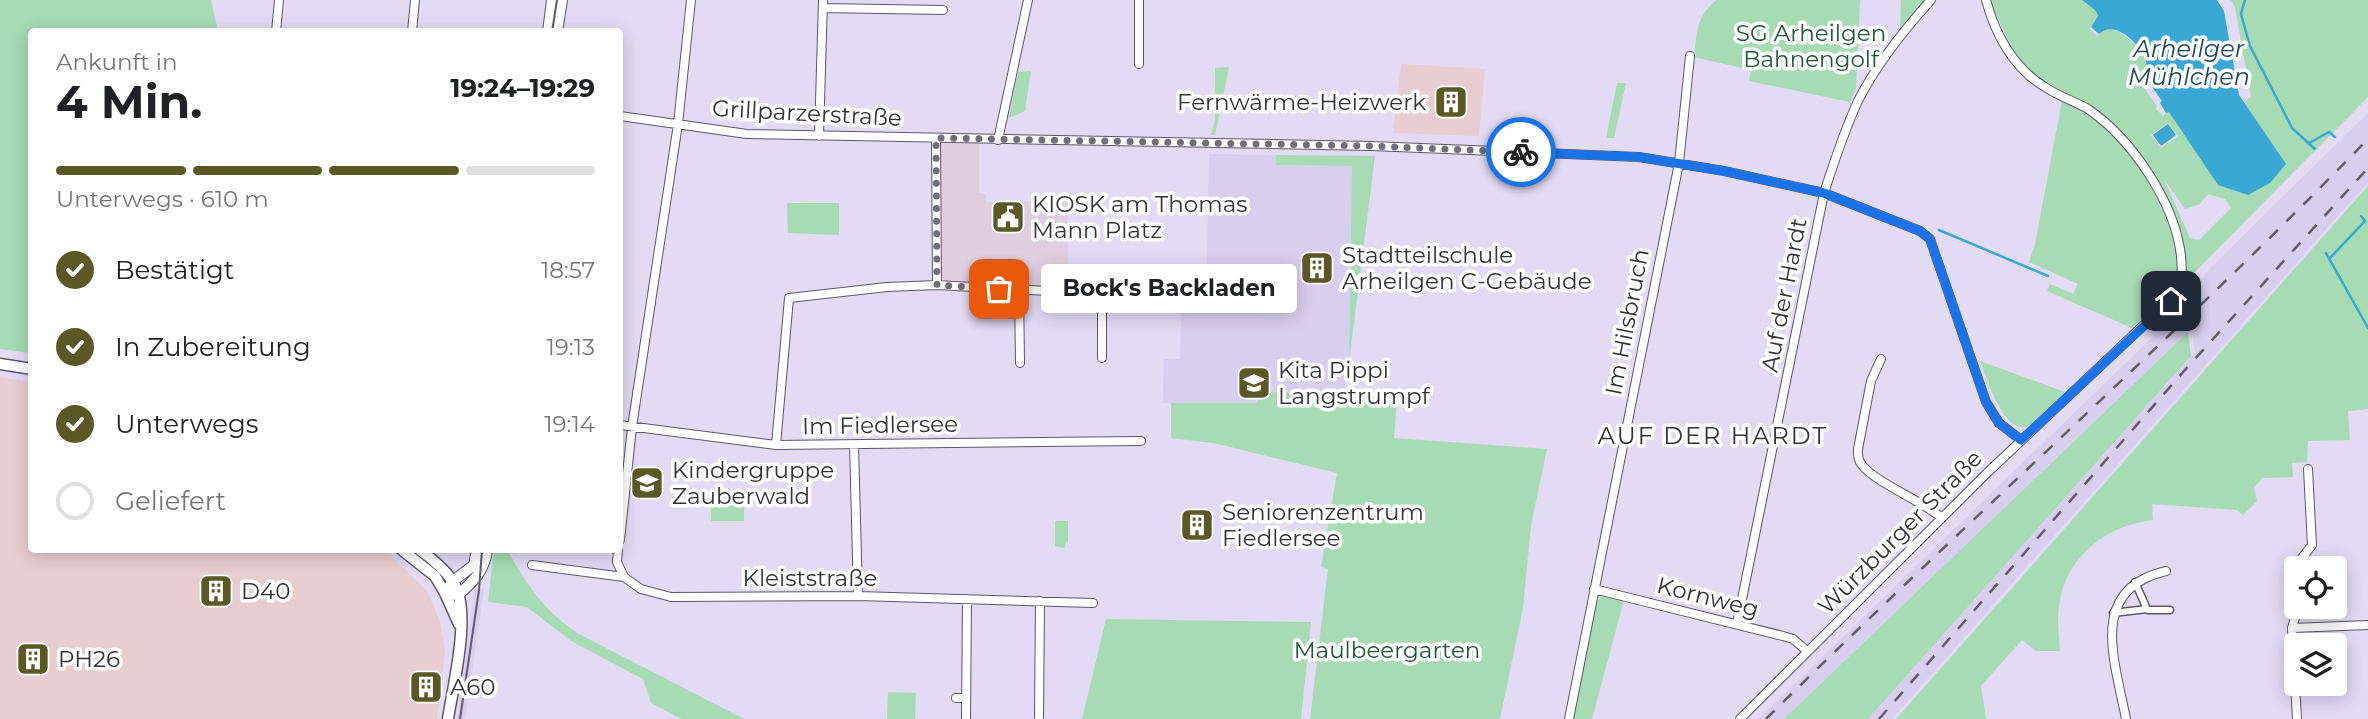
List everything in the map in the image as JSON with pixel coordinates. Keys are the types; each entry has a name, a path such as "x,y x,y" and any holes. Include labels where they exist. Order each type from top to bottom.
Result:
{"main road":[{"path":"0,364 28,368"},
{"path":"406,553 432,572 460,627"},
{"path":"423,553 453,581 462,609 460,650 448,719"}],"street":[{"path":"276,28 279,0"},
{"path":"412,28 415,0"},
{"path":"548,28 552,0"},
{"path":"558,28 562,0"},
{"path":"623,512 632,428 678,124 691,0"},
{"path":"998,139 1028,0"},
{"path":"1139,0 1139,64"},
{"name":"Auf der Hardt","path":"1737,624 1824,193 1839,148 1863,93 1884,59 1931,0"},
{"name":"Würzburger Straße","path":"1740,719 2021,440 2182,289 2181,255 2169,215 2152,179 2111,128 2087,109 2029,77 2018,65 1989,12 1986,0"},
{"path":"819,136 823,4 943,10"},
{"name":"Im Hilsbruch","path":"1569,719 1679,163 1690,56"},
{"name":"Grillparzerstraße","path":"623,116 747,134 1371,146 1611,156 1679,163 1824,193 1920,231 1930,239 1986,402 1999,423 2021,440"},
{"path":"936,138 937,285"},
{"path":"776,445 789,298 887,287 937,285 1173,298"},
{"path":"1019,290 1020,363"},
{"path":"1102,294 1102,358"},
{"path":"1881,359 1871,381 1858,458 1870,472 1926,504 1942,518"},
{"name":"Im Fiedlersee","path":"623,426 776,445 1141,441"},
{"path":"854,445 858,596"},
{"path":"2303,556 2312,545 2308,469"},
{"path":"476,553 474,565 453,581 445,593 458,595 480,573 486,553"},
{"path":"618,553 617,562 624,577"},
{"name":"Kleiststraße","path":"532,565 624,577 640,589 670,597 858,596 1093,603"},
{"path":"2126,719 2115,661 2113,613 2122,595 2135,582 2166,570"},
{"path":"2113,613 2147,609 2135,582"},
{"name":"Kornweg","path":"1594,589 1793,639 1807,652"},
{"path":"966,719 967,599"},
{"path":"1039,717 1040,601"},
{"path":"2148,610 2170,610"},
{"path":"2295,619 2292,628 2297,719"},
{"path":"2292,628 2368,625"},
{"path":"956,698 966,698"}],"shaded area":[{"path":"1401,64 1485,69 1479,136 1393,133"},
{"path":"2368,113 2368,182 1892,719 1868,719 2195,352 2192,328 1784,719 1758,719 2200,291 2206,272"},
{"path":"936,138 979,139 979,193 986,194 986,202 1068,201 1068,292 937,285"},
{"path":"1209,154 1276,155 1277,165 1352,166 1349,362 1344,395 1262,392 1258,403 1163,403 1164,359 1180,359 1181,301 1188,301 1189,272 1207,272"},
{"path":"0,377 28,382 28,553 388,553 427,591 440,621 445,651 437,719 0,719"},
{"path":"475,587 484,589 465,719 457,719"}],"green space":[{"path":"0,0 211,0 217,28 28,28 28,353 0,349"},
{"name":"SG Arheilgen Bahnengolf","path":"1716,0 1860,0 1856,89 1850,102 1749,81 1751,70 1694,57 1701,19"},
{"path":"1901,0 1925,0 1900,30"},
{"path":"1989,0 2082,0 2096,11 2098,16 2089,29 2097,36 2105,28 2118,31 2141,48 2147,67 2137,78 2157,106 2156,109 2163,116 2169,111 2218,185 2285,164 2243,103 2251,97 2235,7 2231,0 2368,0 2368,97 2187,280 2178,229 2165,197 2138,152 2131,156 2161,206 2172,237 2178,267 2177,280 2172,291 2132,328 2047,291 2050,284 2073,294 2078,284 2029,262 2035,244 2062,101 2096,120 2092,108 2031,73 2016,56","holes":["2168,123 2178,136 2161,148 2151,135","2164,179 2185,209 2200,204 2208,194 2225,199 2231,208 2199,240 2190,238"]},
{"path":"1229,67 1215,135 1211,135 1215,120 1215,68"},
{"path":"1031,71 1025,111 1009,118 1018,72"},
{"path":"1617,83 1626,83 1614,138 1606,138"},
{"path":"1276,155 1375,156 1349,362 1352,166 1276,165"},
{"path":"2368,186 2368,409 2348,411 2350,440 2308,441 2307,462 2292,463 2293,477 2262,478 2254,488 2257,501 2243,515 2237,510 2152,504 2153,520 2119,529 2090,547 2079,559 2069,573 2059,607 2060,651 2036,651 2022,640 1981,686 1986,719 1896,719"},
{"path":"787,203 839,203 839,235 788,233"},
{"path":"2188,332 2191,356 1868,719 1784,719"},
{"path":"1980,361 2065,392 2038,420 2020,427 2004,414"},
{"name":"Maulbeergarten","path":"1261,392 1397,399 1394,438 1547,449 1531,525 1523,608 1500,719 1310,719 1328,569 1321,567 1337,473 1214,443 1171,438 1171,403 1257,403"},
{"path":"711,500 744,500 744,521 711,521"},
{"path":"1055,521 1068,521 1068,541 1065,548 1055,546"},
{"path":"494,553 509,553 537,596 579,634 744,719 681,719 651,703 643,679 571,641 527,607 488,602"},
{"path":"1603,595 1624,600 1592,719 1573,719 1597,601"},
{"path":"1106,619 1311,622 1301,719 1082,719"},
{"path":"888,692 916,693 915,719 887,719"}],"water":[{"name":"Arheilger Mühlchen","path":"2082,0 2217,0 2224,11 2239,95 2286,164 2270,183 2248,195 2218,185 2169,112 2166,113 2160,103 2162,101 2146,78 2143,82 2138,76 2147,67 2136,44 2114,29 2099,34 2091,27 2098,16 2096,11"},
{"path":"2168,124 2176,135 2161,146 2153,135"}],"waterway":[{"path":"2245,0 2241,14 2250,46 2292,128 2315,149"},
{"path":"2309,143 2329,132 2335,137"},
{"path":"2329,259 2365,221 2361,216"},
{"path":"1939,230 2048,276"},
{"path":"2326,253 2368,328"}],"tram line":[{"path":"553,28 557,0"},
{"path":"460,719 482,553"}],"railway":[{"path":"1766,719 2220,286 2368,139"},
{"path":"1879,719 2184,371 2368,168"}],"way so far":[{"path":"999,289 937,285 936,138 1226,142 1521,152"}],"place":[{"name":"Fernwärme-Heizwerk","path":"1451,102"},
{"name":"KIOSK am Thomas Mann Platz","path":"1008,217"},
{"name":"Stadtteilschule Arheilgen C-Gebäude","path":"1317,268"},
{"name":"Bock's Backladen","path":"999,289"},
{"name":"Kita Pippi Langstrumpf","path":"1254,383"},
{"name":"Kindergruppe Zauberwald","path":"647,483"},
{"name":"Seniorenzentrum Fiedlersee","path":"1197,525"},
{"name":"D40","path":"216,591"},
{"name":"PH26","path":"33,659"},
{"name":"A60","path":"426,687"}],"district":[{"name":"AUF DER HARDT","path":"1713,435"}],"route":[{"path":"1521,152 1639,157 1724,171 1824,193 1920,231 1930,239 1986,402 1999,423 2021,440 2171,301"}]}
